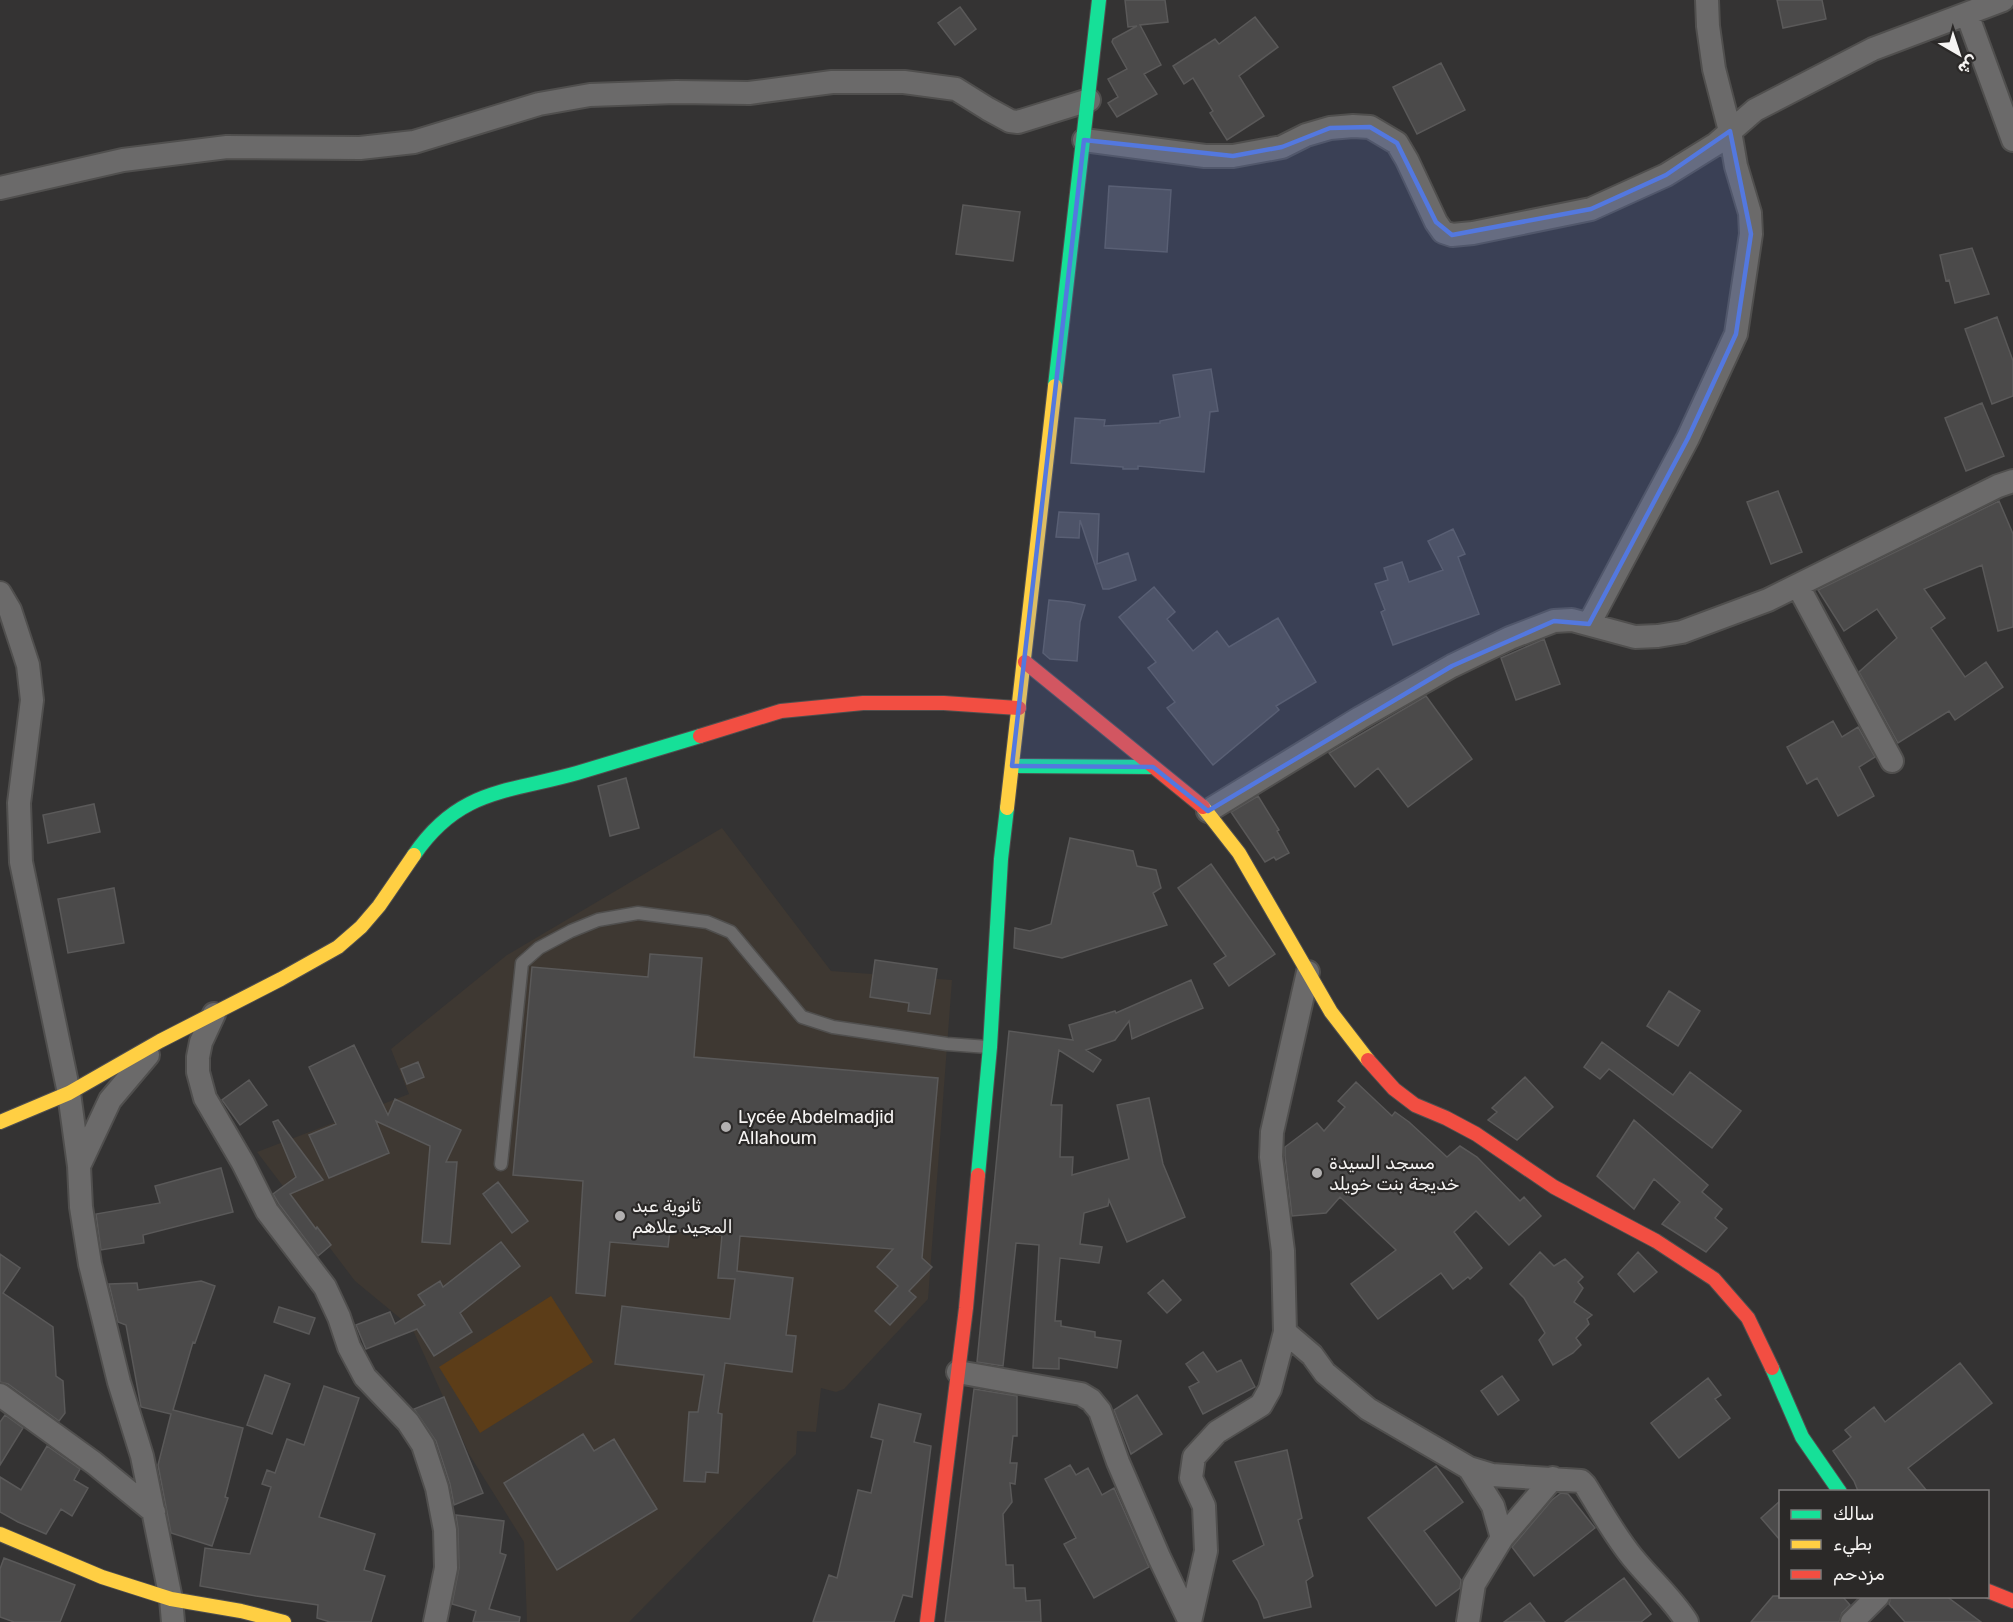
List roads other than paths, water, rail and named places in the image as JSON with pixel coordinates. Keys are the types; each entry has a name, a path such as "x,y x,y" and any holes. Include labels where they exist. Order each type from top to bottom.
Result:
{"street":[{"path":"927,1622 967,1296 990,1047 1001,859 1099,0"},
{"path":"1589,624 1688,438 1736,334 1751,234 1750,213 1736,166 1730,131 1714,69 1707,0"},
{"path":"1084,140 1205,156 1233,156 1282,147 1306,135 1330,128 1370,127 1397,143 1443,232 1452,235 1473,233 1591,209 1666,175 1716,144 1755,110 1873,49 2004,0"},
{"path":"1967,14 2013,140"},
{"path":"0,188 123,160 226,147 360,148 414,142 539,104 590,96 676,92 749,93 832,82 904,82 956,89 1010,121 1018,122 1089,100"},
{"path":"1208,811 1452,666 1510,638 1554,621 1572,620 1635,637 1658,636 1692,628 1768,600 1891,537 1998,486 2013,482"},
{"path":"1798,586 1892,761"},
{"path":"0,593 10,610 28,665 32,700 20,803 21,862 69,1093 79,1166 81,1207 90,1264 119,1382 142,1456 171,1599 173,1622"},
{"path":"1024,662 1208,811 1239,853 1331,1012 1394,1089 1415,1105 1476,1134 1554,1187 1656,1241 1714,1279 1748,1318 1763,1346 1802,1437 1839,1490"},
{"path":"0,1122 69,1093 160,1041 338,947 361,927 379,906 427,836 452,813 479,798 510,788 574,774 781,711 863,703 944,703 1019,708"},
{"path":"1012,766 1153,767"},
{"path":"1189,1621 1205,1564 1206,1551 1204,1506 1191,1478 1194,1457 1216,1432 1261,1405 1270,1389 1285,1332 1283,1251 1271,1157 1272,1132 1308,972"},
{"path":"214,1014 201,1042 198,1057 198,1072 205,1098 243,1162 267,1211 325,1287 339,1317 349,1347 365,1377 408,1422 423,1445 437,1488 445,1530 446,1568 435,1622"},
{"path":"79,1166 110,1100 160,1041"},
{"path":"1285,1332 1312,1355 1325,1373 1368,1409 1469,1468 1492,1475 1576,1480 1585,1485 1611,1529 1634,1560 1676,1605 1687,1622"},
{"path":"958,1372 1081,1394 1091,1400 1100,1411 1131,1494 1189,1621"},
{"path":"0,1395 94,1463 154,1512"},
{"path":"1469,1468 1493,1506 1502,1538"},
{"path":"1468,1622 1474,1584 1502,1538 1553,1478"},
{"path":"0,1534 102,1577 171,1599 242,1611 284,1622"},
{"path":"1989,1591 2013,1601"},
{"path":"1852,1622 1876,1598"}],"lane":[{"path":"501,1164 522,963 539,948 598,920 638,913 707,922 731,932 802,1017 833,1027 947,1044 990,1047"}],"place":[{"name":"Lycée Abdelmadjid Allahoum","path":"726,1127"},
{"name":"مسجد السيدة خديجة بنت خويلد","path":"1317,1173"},
{"name":"ثانوية عبد المجيد علاهم","path":"620,1216"}]}
